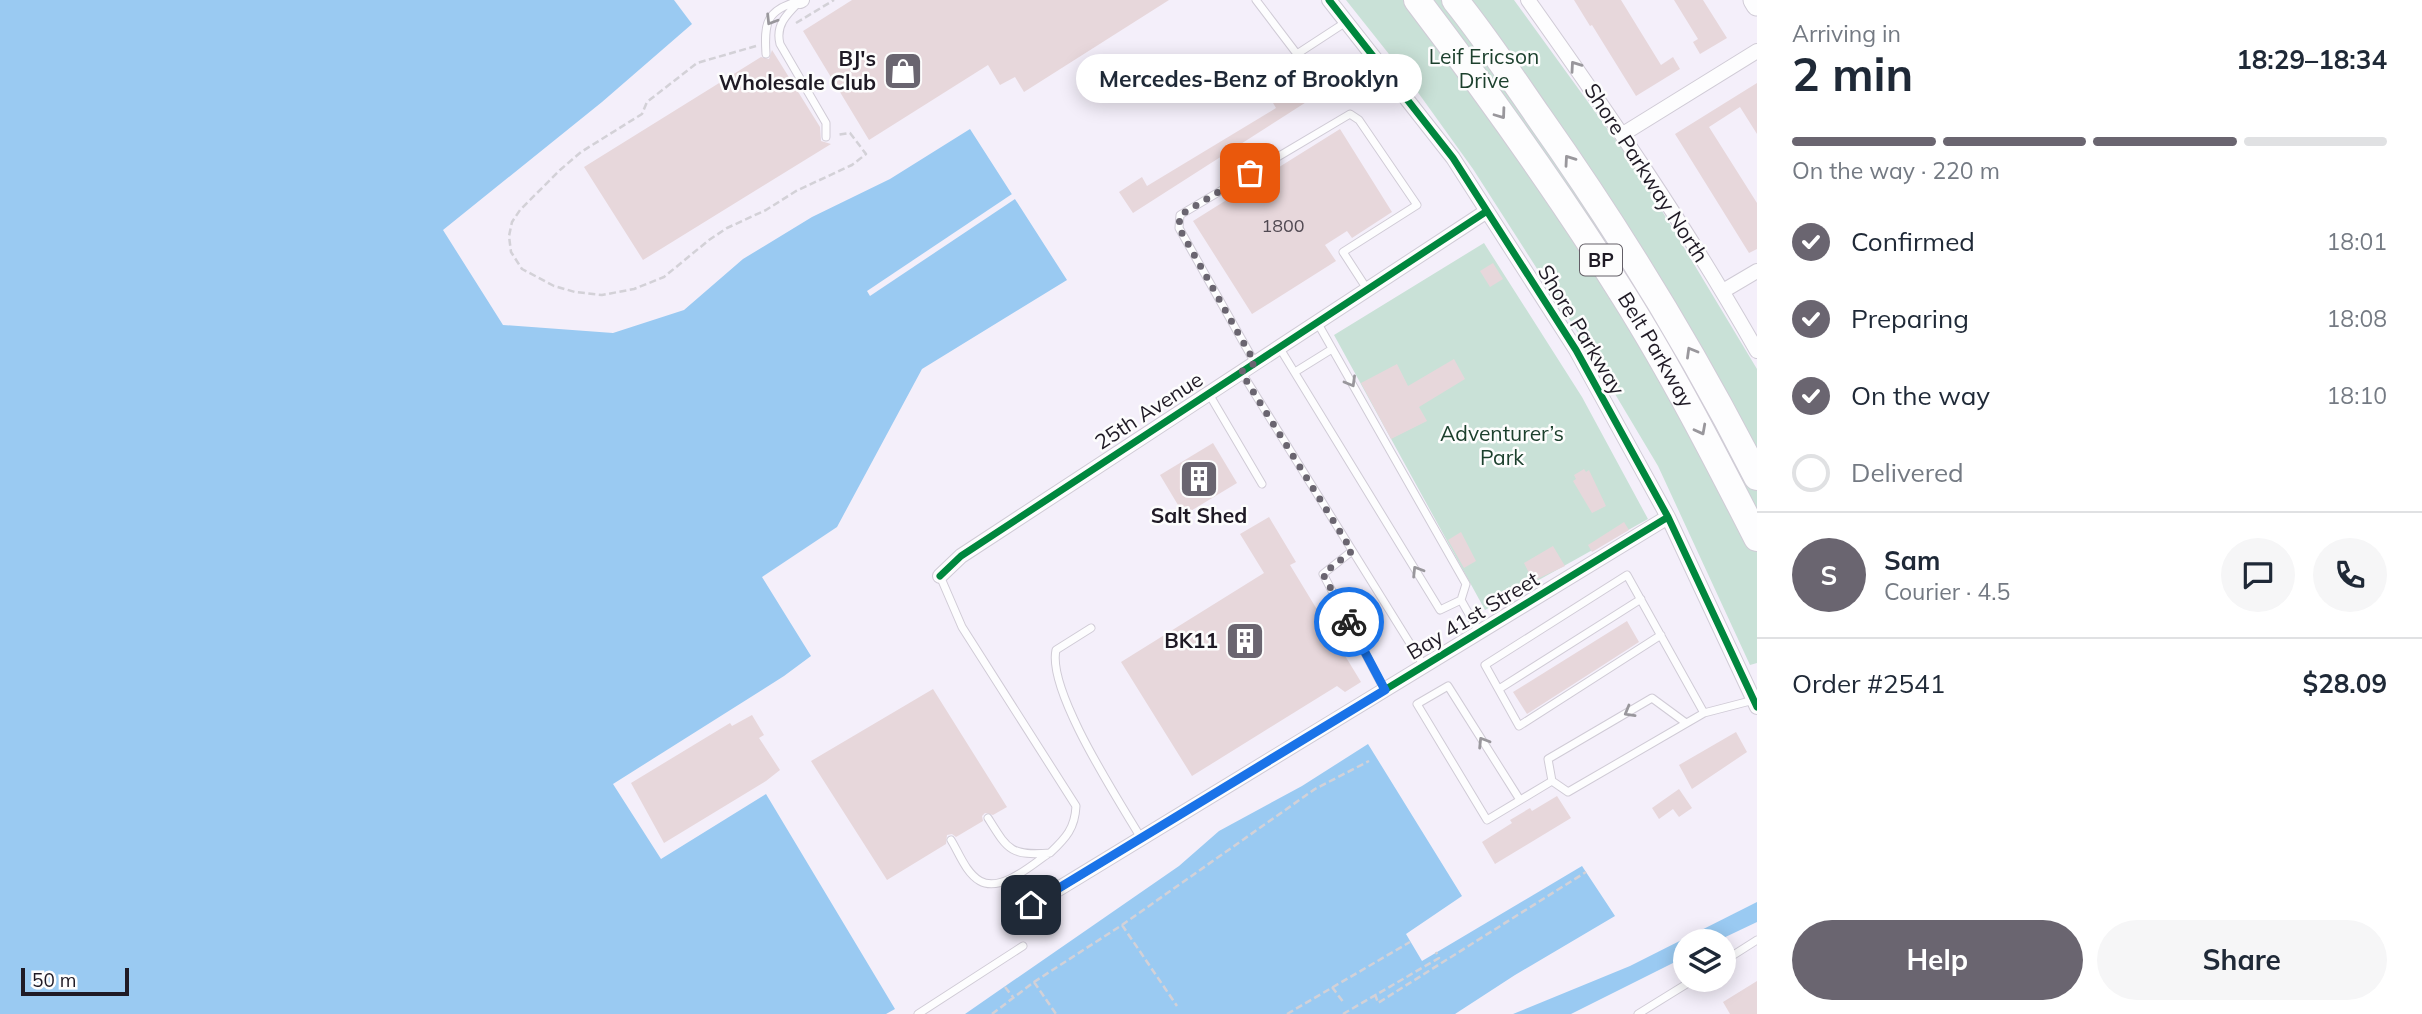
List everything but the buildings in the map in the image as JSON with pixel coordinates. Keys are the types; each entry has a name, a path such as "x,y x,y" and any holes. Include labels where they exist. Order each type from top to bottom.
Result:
{"highway":[{"name":"Belt Parkway","path":"1417,0 1510,126 1625,297 1682,395 1757,538"},
{"name":"Belt Parkway","path":"1455,0 1586,183 1640,267 1694,356 1757,477"}],"main road":[{"path":"1754,0 1757,5"}],"street":[{"name":"Shore Parkway","path":"1329,0 1453,158 1576,350 1668,517 1756,702"},
{"name":"Shore Parkway North","path":"1528,0 1623,134 1723,291 1757,351"},
{"path":"1623,134 1757,51"},
{"name":"25th Avenue","path":"940,576 961,556 1487,211"},
{"path":"1723,291 1757,271"},
{"name":"Bay 41st Street","path":"1009,919 1668,517"}],"lane":[{"path":"1256,0 1297,54 1347,22"},
{"path":"766,54 764,33 769,19 782,6 801,1"},
{"path":"801,1 785,17 778,34 780,44 826,123 826,136"},
{"path":"1255,363 1179,228 1180,215 1350,114 1359,120 1417,205 1343,252 1367,290"},
{"path":"1317,322 1466,584 1461,600 1479,632"},
{"path":"1279,347 1440,610 1461,600"},
{"path":"1295,372 1332,349"},
{"path":"1241,372 1424,666"},
{"path":"1209,393 1262,484"},
{"path":"1352,551 1323,574 1385,690"},
{"path":"1661,635 1519,726 1485,665 1627,575 1641,599 1661,635 1704,713"},
{"path":"940,576 962,627 1076,806 1076,819 1071,831 1050,853 1015,877 989,884 980,881 970,872 951,841"},
{"path":"1499,689 1641,599"},
{"path":"1091,628 1056,650 1053,662 1065,703 1141,838"},
{"path":"1520,800 1448,686 1417,704 1487,820 1520,800 1552,780"},
{"path":"1686,723 1652,698 1548,759 1552,780 1568,792 1704,713 1756,702"},
{"path":"988,818 1007,848 1021,853 1050,853"},
{"path":"1736,953 1757,940"},
{"path":"918,1014 1023,946"},
{"path":"1638,1014 1674,992"}],"path":[{"path":"794,24 834,0"},
{"path":"759,46 697,63 647,102 642,114 581,152 560,170 520,210 512,222 509,236 511,252 522,270 554,286 602,295 635,289 664,277 709,240 796,191 852,165 866,153 850,133 826,136"},
{"path":"992,1014 1034,982 1122,925 1315,789 1369,761"},
{"path":"1375,994 1378,1003 1586,872"},
{"path":"1122,925 1177,1006"},
{"path":"1286,1014 1410,942"},
{"path":"1343,1014 1439,958 1436,952"},
{"path":"1034,982 1056,1014"},
{"path":"1005,987 1013,997"},
{"path":"1332,987 1344,1003"}],"green space":[{"name":"Leif Ericson Drive","path":"1346,0 1514,0 1638,171 1757,369 1757,663 1750,665 1658,466 1584,342 1473,169 1404,73"},
{"name":"Adventurer’s Park","path":"1484,243 1582,397 1648,519 1485,610 1334,335"}],"water":[{"path":"0,0 674,0 692,24 602,102 443,230 503,325 613,333 684,310 743,259 812,217 890,179 970,129 1067,280 922,369 837,527 762,577 811,656 784,676 613,784 661,859 766,794 895,1009 886,1014 0,1014"},
{"path":"1368,744 1462,896 1406,934 1422,961 1582,866 1615,916 1455,1014 965,1014 1179,866 1219,831 1302,786"},
{"path":"1757,902 1757,922 1736,932 1736,929 1703,929"},
{"path":"1673,944 1673,963 1571,1014 1513,1014 1630,966"}],"pier":[{"path":"1015,192 1018,197 870,296 867,291"}],"cycle path":[{"path":"1329,0 1453,158 1576,350 1668,517 1757,707"},
{"path":"940,576 961,556 1487,211"},
{"path":"1009,919 1668,517"}],"way so far":[{"path":"1250,173 1180,215 1179,228 1255,363 1241,372 1352,551 1323,574 1349,622"}],"place":[{"name":"BJ's Wholesale Club","path":"903,71"},
{"name":"Mercedes-Benz of Brooklyn","path":"1250,173"},
{"name":"Salt Shed","path":"1199,479"},
{"name":"BK11","path":"1245,641"}],"route":[{"path":"1031,905 1385,690 1349,622"}]}
